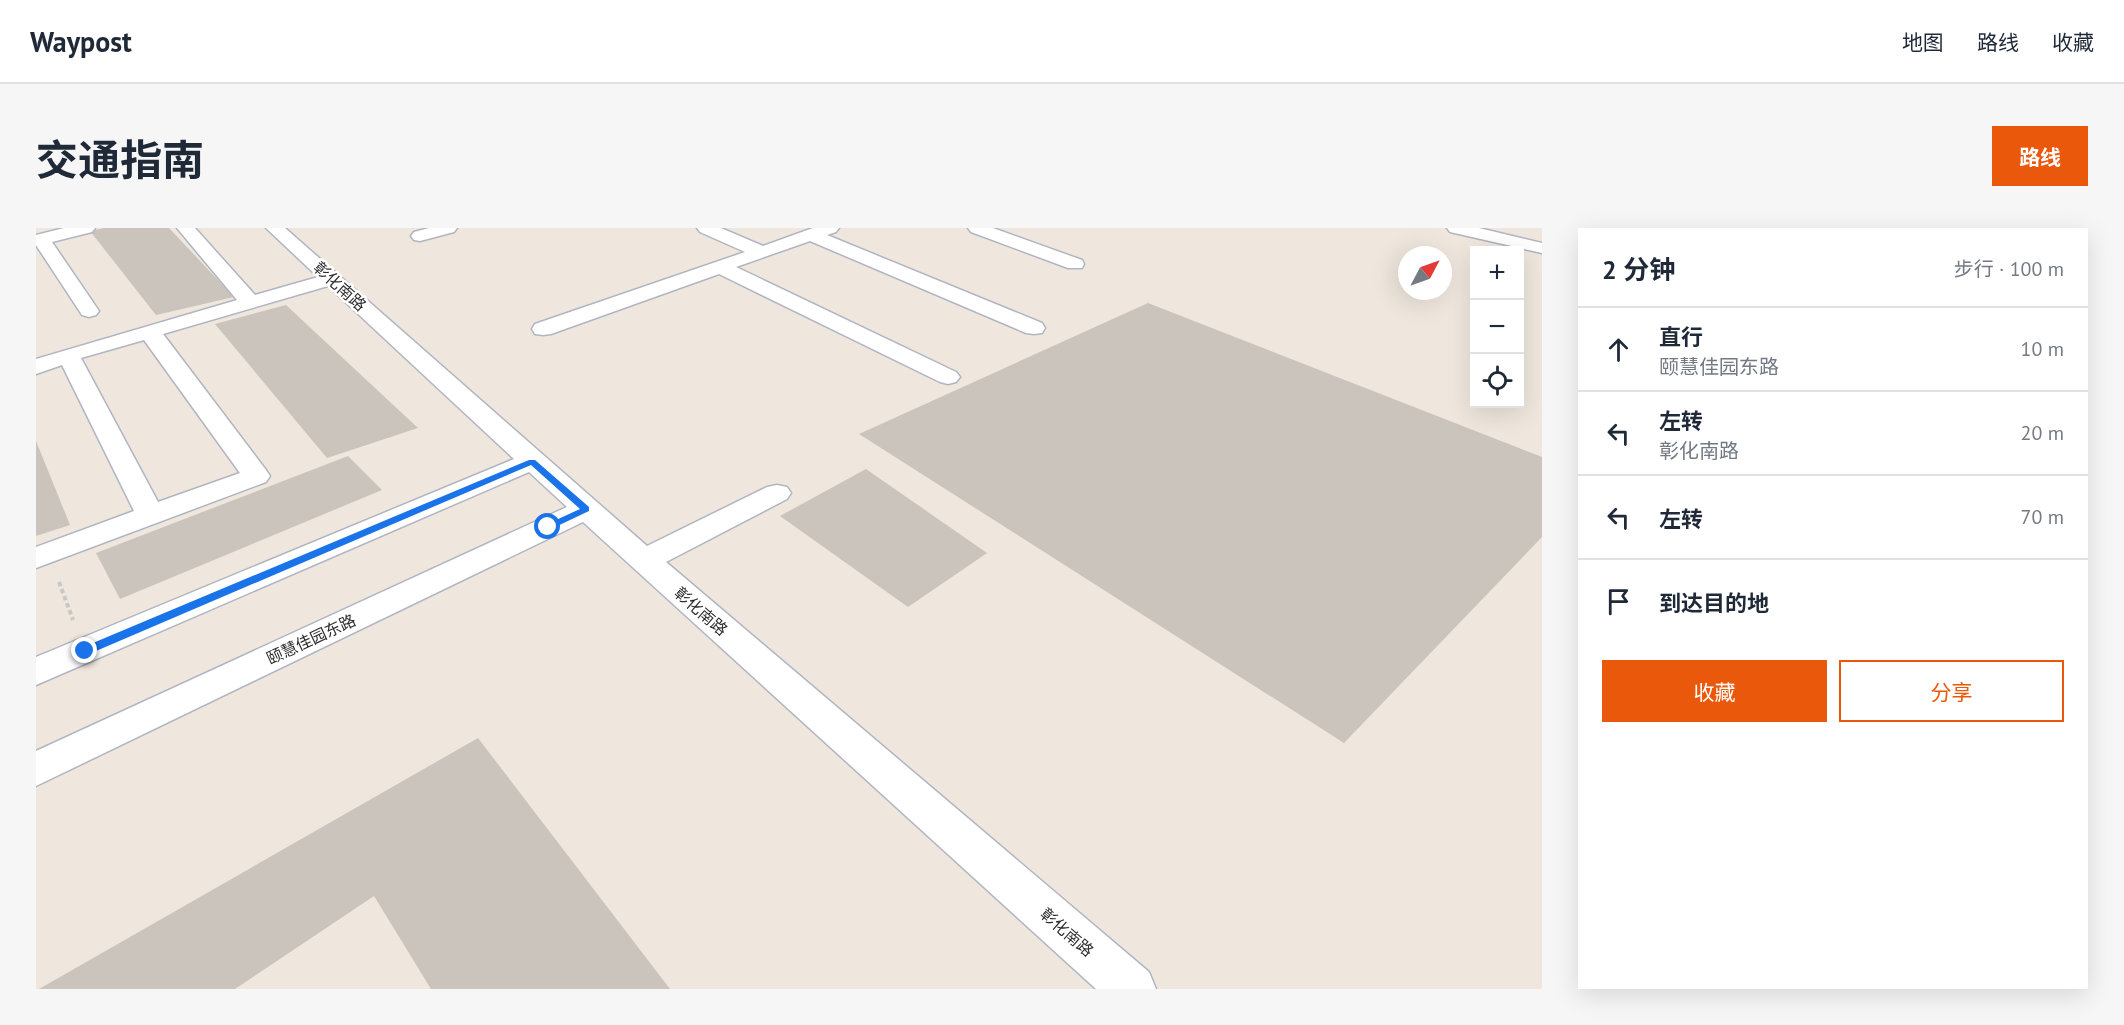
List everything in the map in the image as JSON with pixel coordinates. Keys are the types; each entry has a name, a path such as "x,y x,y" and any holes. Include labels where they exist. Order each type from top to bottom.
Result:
{"street":[{"path":"86,228 38,239 89,311"},
{"path":"186,228 250,302"},
{"name":"彰化南路","path":"275,228 586,509 1132,989"},
{"path":"420,236 448,228"},
{"path":"706,228 762,252"},
{"path":"543,329 830,228"},
{"path":"977,228 1076,264"},
{"path":"1456,228 1542,248"},
{"path":"811,235 1035,328"},
{"path":"720,267 948,377"},
{"path":"36,367 68,355 332,279"},
{"path":"43,555 256,476 149,331"},
{"path":"68,355 151,516"},
{"path":"36,672 532,461"},
{"path":"644,560 777,493"},
{"name":"颐慧佳园东路","path":"36,769 586,509"}],"path":[{"path":"43,555 85,651"}],"building":[{"path":"104,228 169,228 234,297 156,315 90,231"},
{"path":"1148,303 1542,457 1542,537 1344,743 859,434"},
{"path":"286,305 418,428 327,458 215,324"},
{"path":"36,441 70,525 36,536"},
{"path":"348,456 382,490 120,599 96,553"},
{"path":"866,469 987,553 908,607 780,516"},
{"path":"478,738 670,989 431,989 374,896 235,989 39,989"}],"route":[{"path":"85,651 532,461 586,509 548,527"}]}
